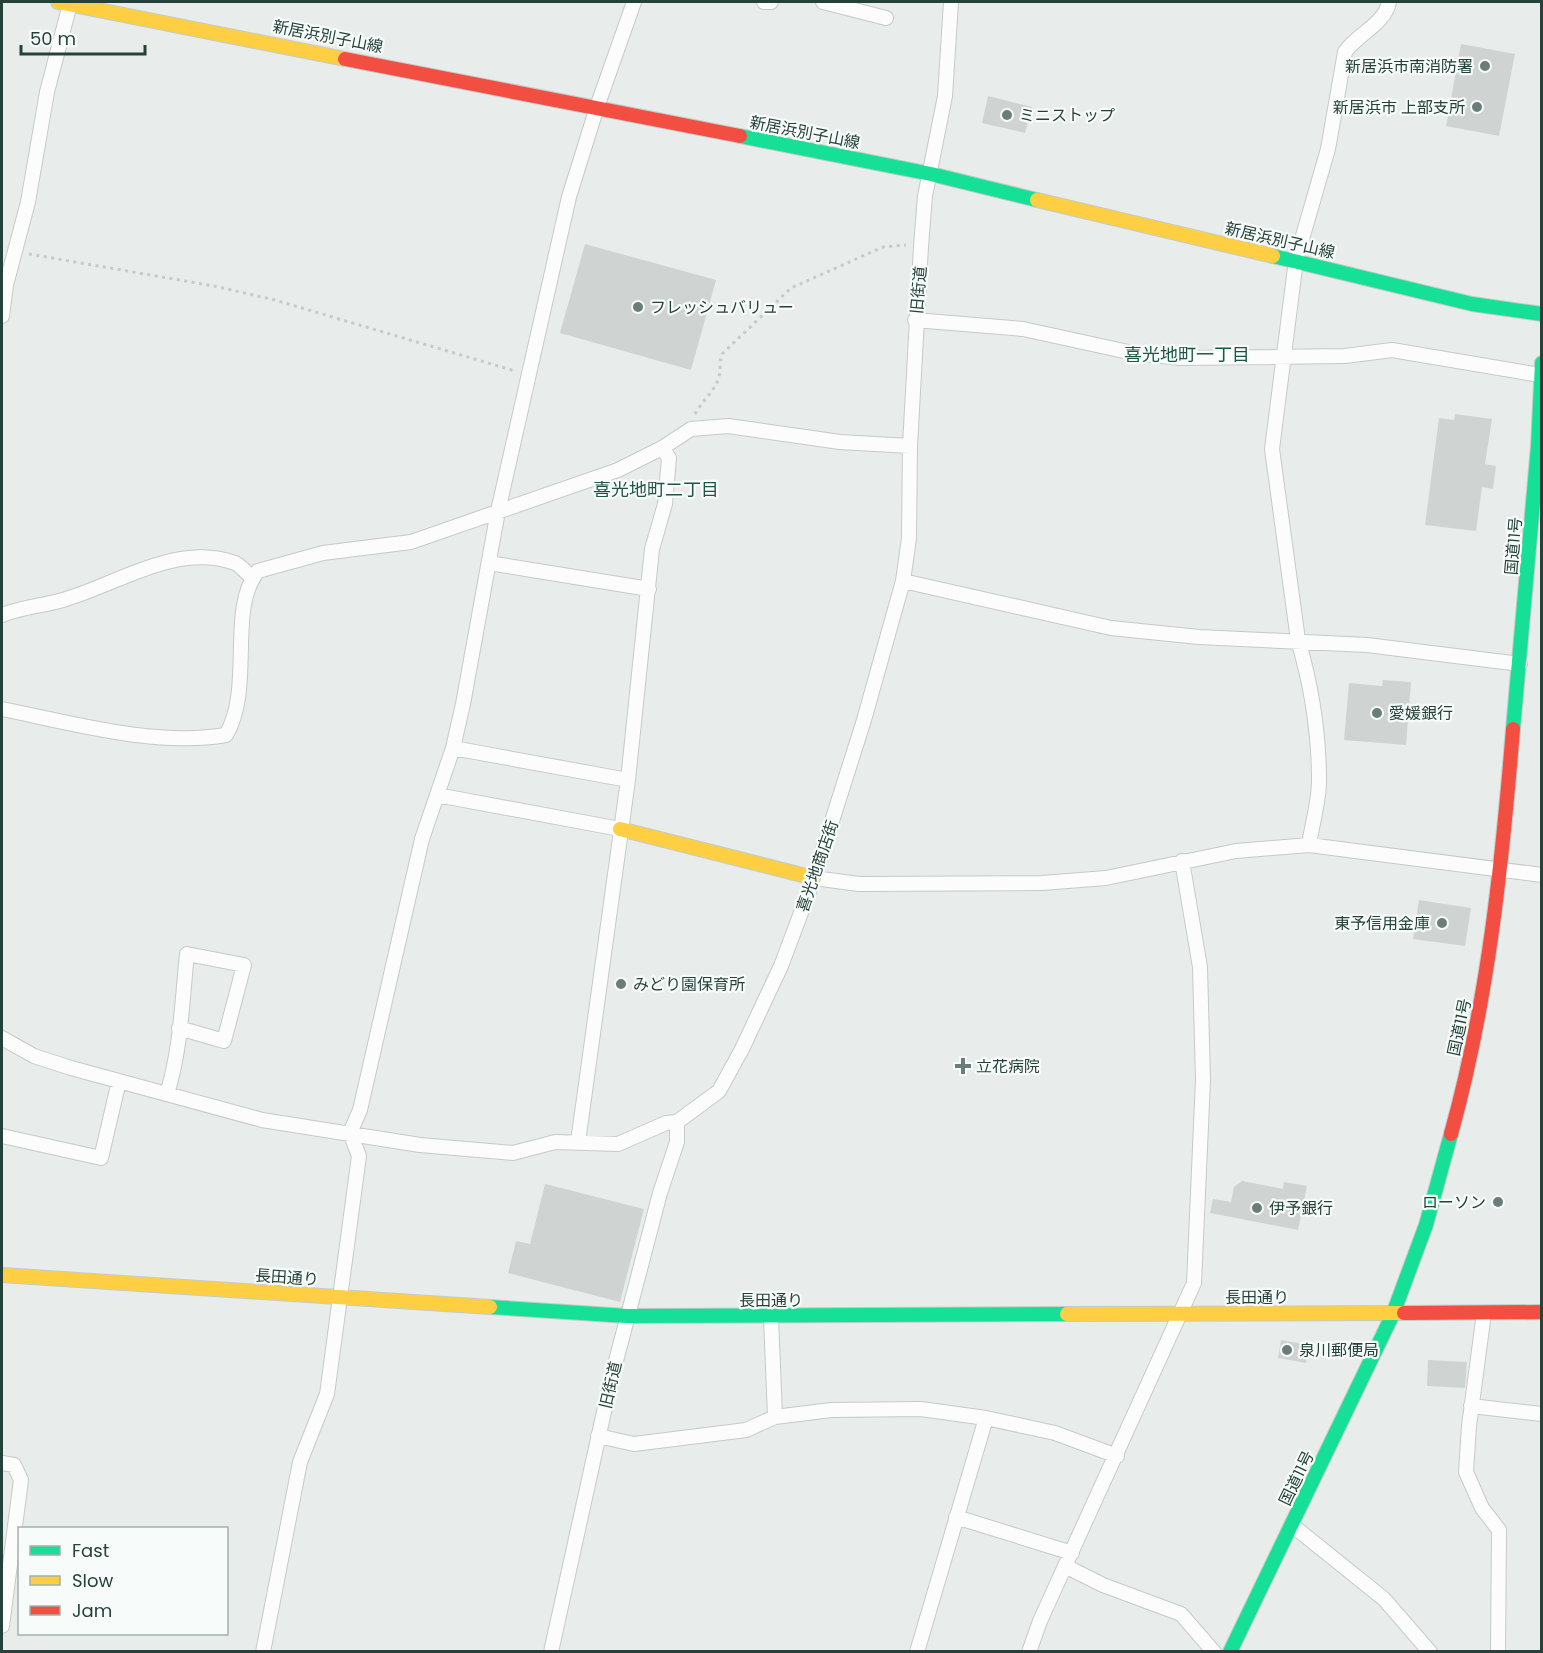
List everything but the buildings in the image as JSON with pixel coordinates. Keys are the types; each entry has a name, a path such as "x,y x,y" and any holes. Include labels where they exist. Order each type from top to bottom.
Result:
{"main road":[{"name":"新居浜別子山線","path":"64,3 89,4 931,174 1472,304 1542,314"},
{"name":"国道11号","path":"1230,1652 1393,1314 1426,1225 1461,1098 1484,990 1502,872 1540,446 1541,369"},
{"path":"620,829 814,878"},
{"name":"長田通り","path":"2,1275 627,1316 1542,1312"}],"street":[{"path":"263,1652 300,1462 327,1394 358,1156 350,1133 360,1110 422,840 453,748 498,511 569,196 634,2"},
{"path":"764,2 771,2"},
{"path":"823,2 886,18"},
{"name":"旧街道","path":"903,581 909,538 915,320 925,196 945,96 951,2"},
{"path":"1309,845 1319,783 1314,724 1299,640 1272,449 1282,355 1296,260 1328,149 1345,52 1377,22 1389,2"},
{"path":"2,316 4,278 16,252 28,202 64,3"},
{"path":"915,320 1023,329 1132,353 1181,358 1345,356 1392,350 1541,369"},
{"path":"2,709 162,738 197,740 226,735 232,726 241,680 244,598 252,578 258,571 323,553 411,542 618,470 662,448 692,429 728,426 840,442 910,446"},
{"path":"578,1142 618,862 652,549 665,504 669,458 662,448"},
{"path":"2,615 22,607 62,600 162,563 199,557 237,564 252,578"},
{"path":"489,563 649,589"},
{"path":"903,581 1111,628 1199,637 1367,645 1520,663"},
{"name":"喜光地商店街","path":"2,1038 34,1056 262,1120 420,1145 513,1153 555,1142 618,1144 666,1123 677,1122 719,1091 742,1049 780,966 814,878 864,720 903,581"},
{"path":"453,748 628,780"},
{"path":"437,795 620,829"},
{"path":"814,878 859,884 1042,883 1106,878 1236,851 1309,845 1502,872 1542,875"},
{"path":"1029,1652 1065,1566 1194,1283 1203,1080 1200,967 1182,861"},
{"path":"167,1094 177,1060 179,1028 187,954 244,965 225,1041 179,1028"},
{"path":"2,1136 101,1158 119,1081"},
{"name":"旧街道","path":"551,1652 598,1436 627,1316 677,1142 677,1122"},
{"path":"1484,1313 1466,1472 1482,1508 1499,1530 1498,1652"},
{"path":"771,1317 775,1418"},
{"path":"1472,1406 1542,1414"},
{"path":"598,1436 634,1444 746,1430 775,1418 831,1410 921,1409 986,1418 1055,1433 1117,1456"},
{"path":"917,1652 986,1418"},
{"path":"2,1463 14,1465 21,1480 2,1626"},
{"path":"956,1517 1072,1553"},
{"path":"1292,1525 1384,1599 1430,1652"},
{"path":"1065,1566 1103,1585 1181,1614 1214,1652"}],"path":[{"path":"692,429 691,421 720,376 719,361 722,354 791,288 883,247 921,246"},
{"path":"16,252 214,286 275,300 530,375"}],"traffic: fast":[{"path":"740,136 931,174 1037,200"},
{"path":"1273,256 1472,304 1542,314"},
{"path":"1513,729 1538,446 1542,363"},
{"path":"1230,1652 1393,1314 1426,1225 1451,1134"},
{"path":"490,1307 627,1316 1067,1314"}],"traffic: slow":[{"path":"58,2 345,59"},
{"path":"1037,200 1273,256"},
{"path":"620,829 814,878"},
{"path":"2,1275 490,1307"},
{"path":"1067,1314 1404,1313"}],"traffic: jam":[{"path":"345,59 740,136"},
{"path":"1451,1134 1475,1034 1492,933 1513,729"},
{"path":"1404,1313 1542,1312"}],"place":[{"name":"新居浜市南消防署","path":"1485,66"},
{"name":"新居浜市 上部支所","path":"1477,107"},
{"name":"ミニストップ","path":"1007,115"},
{"name":"フレッシュバリュー","path":"638,307"},
{"name":"愛媛銀行","path":"1377,713"},
{"name":"東予信用金庫","path":"1442,923"},
{"name":"みどり園保育所","path":"621,984"},
{"name":"立花病院","path":"963,1066"},
{"name":"ローソン","path":"1498,1202"},
{"name":"伊予銀行","path":"1257,1208"},
{"name":"泉川郵便局","path":"1287,1350"}],"district":[{"name":"喜光地町一丁目","path":"1187,355"},
{"name":"喜光地町二丁目","path":"656,490"}]}
